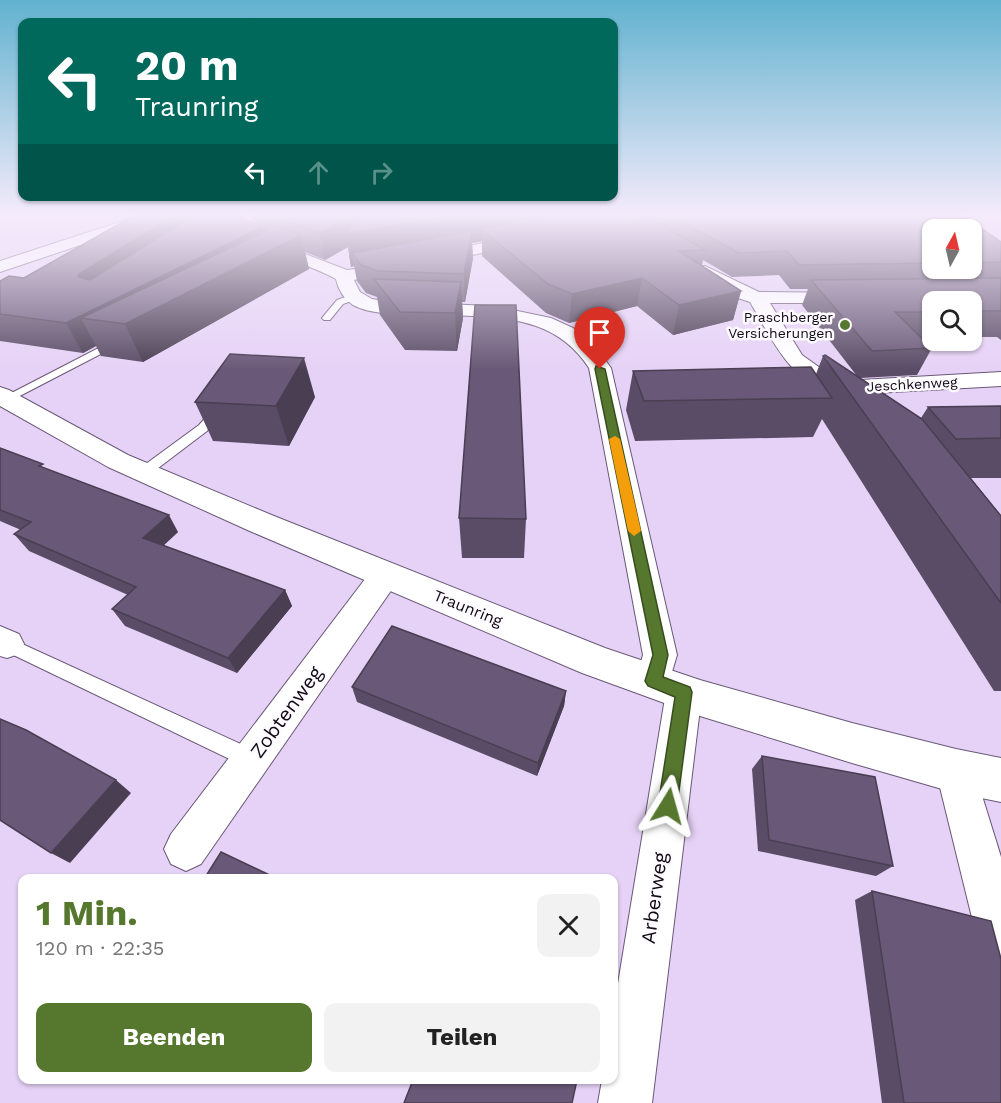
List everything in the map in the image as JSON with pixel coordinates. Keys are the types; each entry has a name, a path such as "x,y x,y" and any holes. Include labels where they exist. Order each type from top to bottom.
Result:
{"street":[{"name":"Arberweg","path":"328,266 366,304 490,313 543,322 574,337 594,357 602,378 660,655 669,687 625,1103"},
{"path":"697,266 742,293 757,298 862,297"},
{"path":"349,286 382,269"},
{"name":"Jeschkenweg","path":"757,298 794,359 815,375 839,388 1001,379"},
{"name":"Traunring","path":"3,397 118,461 596,661 669,687 852,743 956,771 1001,780"},
{"name":"Zobtenweg","path":"186,849 386,574"},
{"path":"956,771 1001,938"}],"lane":[{"path":"327,318 349,286"},
{"path":"3,397 121,339"},
{"path":"144,472 203,428 225,402"},
{"path":"4,642 252,759"}],"building":[{"path":"44,266 91,266 78,277 90,280 112,266 181,266 66,323 0,314 0,281 9,276 24,278"},
{"path":"191,266 239,266 125,324 81,318"},
{"path":"365,266 465,266 464,274 378,271"},
{"path":"527,266 703,266 741,291 679,305 642,278 572,294 548,284"},
{"path":"1001,278 1001,311 982,311 982,291 922,291 922,312 895,312 922,338 922,348 872,351 811,280 982,279"},
{"path":"374,279 461,282 455,313 400,312"},
{"path":"475,305 516,305 526,519 459,518"},
{"path":"230,354 304,358 276,406 195,402"},
{"path":"825,355 922,419 1001,516 1001,603 823,356"},
{"path":"811,367 832,398 644,401 633,371"},
{"path":"1001,406 1001,438 956,439 928,407"},
{"path":"0,448 43,464 39,466 169,515 143,538 285,590 228,658 112,609 136,587 14,534 31,522 0,510"},
{"path":"392,626 566,691 538,763 352,687"},
{"path":"0,719 26,730 116,780 51,853 0,820"},
{"path":"762,756 875,777 893,866 769,840"},
{"path":"221,852 267,874 207,874"},
{"path":"872,891 991,921 1001,959 1001,1103 904,1103"},
{"path":"411,1084 576,1084 572,1103 404,1103"}],"slow traffic":[{"path":"615,439 634,531"}],"place":[{"name":"Praschberger Versicherungen","path":"845,325"}],"route":[{"path":"600,369 660,655 653,681 684,692 668,806"}]}
